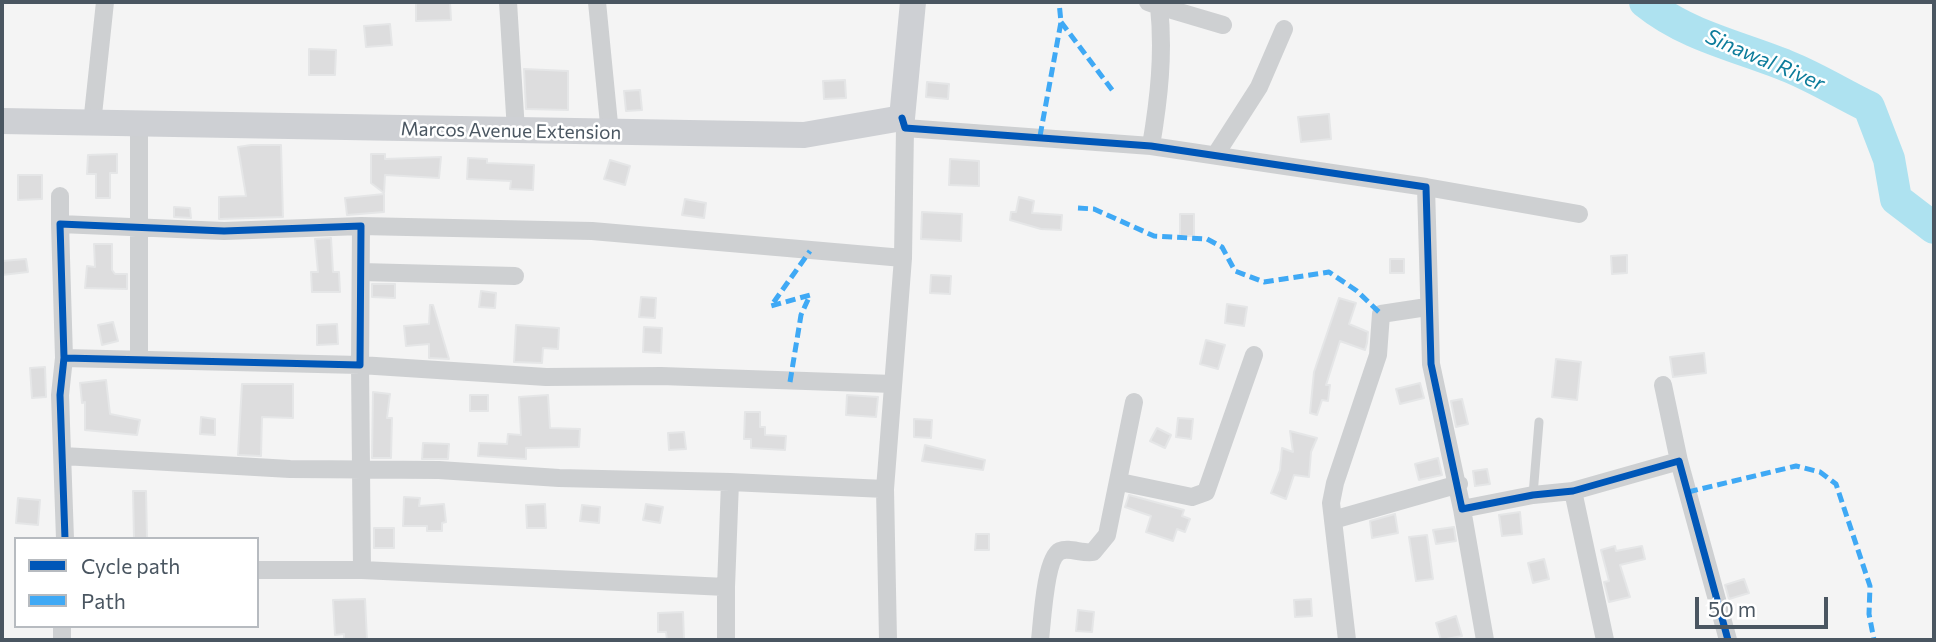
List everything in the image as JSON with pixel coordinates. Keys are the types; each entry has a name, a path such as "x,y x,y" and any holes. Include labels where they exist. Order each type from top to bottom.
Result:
{"street":[{"path":"92,124 105,2"},
{"path":"508,2 516,131"},
{"path":"597,2 610,134"},
{"path":"888,640 885,489 904,258 904,123 913,2"},
{"path":"1151,146 1162,82 1153,4 1223,25"},
{"path":"1216,153 1259,87 1284,29"},
{"name":"Marcos Avenue Extension","path":"2,121 610,134 804,135 904,123"},
{"path":"139,123 139,359"},
{"path":"904,123 1216,153 1579,214"},
{"path":"1426,187 1427,307 1431,364 1459,484 1485,640"},
{"path":"60,196 64,358 60,396 65,537"},
{"path":"60,223 224,231 361,226 592,231 904,258"},
{"path":"361,226 362,570"},
{"path":"361,272 515,276"},
{"path":"1348,640 1332,493 1378,355 1381,314 1427,307"},
{"path":"1120,482 1192,497 1206,492 1254,355"},
{"path":"64,358 360,365 547,377 661,376 893,384"},
{"path":"1663,385 1679,461 1728,640"},
{"path":"1041,640 1044,594 1055,556 1064,550 1087,553 1098,547 1110,525 1134,402"},
{"path":"63,456 290,470 439,470 559,478 885,489"},
{"path":"1462,509 1533,495 1573,491 1679,461"},
{"path":"726,640 730,482"},
{"path":"1333,520 1459,484"},
{"path":"1573,491 1605,640"},
{"path":"259,570 362,570 726,587"}],"lane":[{"path":"1533,495 1539,422"}],"building":[{"path":"416,2 450,2 451,20 416,21"},
{"path":"390,24 392,45 366,47 364,26"},
{"path":"309,49 336,50 335,75 309,75"},
{"path":"524,69 568,71 568,110 526,109"},
{"path":"845,80 846,98 824,99 823,81"},
{"path":"927,82 949,84 948,99 926,97"},
{"path":"640,90 642,110 626,111 624,91"},
{"path":"1329,114 1331,139 1301,142 1298,117"},
{"path":"281,145 283,217 219,219 219,197 246,196 238,147"},
{"path":"117,154 117,173 110,173 110,198 96,198 96,174 87,174 88,155"},
{"path":"371,154 385,154 385,159 441,157 439,178 385,175 384,193 371,183"},
{"path":"468,158 487,159 487,163 534,165 533,190 510,189 511,181 467,179"},
{"path":"950,159 979,161 979,186 949,185"},
{"path":"610,160 630,166 625,185 604,179"},
{"path":"18,175 42,175 42,199 18,200"},
{"path":"384,194 384,212 347,215 345,198"},
{"path":"1019,197 1034,201 1032,213 1062,215 1061,230 1041,229 1010,220 1011,212 1016,212"},
{"path":"685,199 706,203 704,218 682,215"},
{"path":"174,207 190,208 191,218 174,217"},
{"path":"922,212 962,214 961,241 921,239"},
{"path":"1180,214 1194,214 1194,236 1180,236"},
{"path":"331,238 333,272 339,272 340,292 312,292 311,272 318,272 315,239"},
{"path":"94,244 112,244 112,270 115,274 127,274 127,289 85,288 87,266 95,267"},
{"path":"1627,255 1627,273 1612,274 1611,256"},
{"path":"26,259 28,272 2,275 2,261"},
{"path":"1390,259 1404,259 1404,273 1390,273"},
{"path":"931,275 951,276 950,294 930,293"},
{"path":"372,284 395,284 395,298 372,297"},
{"path":"481,291 496,293 495,308 479,307"},
{"path":"641,297 656,298 655,318 639,317"},
{"path":"1339,298 1356,303 1349,324 1368,332 1367,343 1365,350 1340,341 1326,385 1330,385 1328,401 1322,400 1317,415 1310,413 1314,372"},
{"path":"1227,304 1247,307 1244,326 1225,323"},
{"path":"430,305 433,305 449,359 429,358 429,344 406,346 404,326 429,324"},
{"path":"113,322 118,341 102,345 98,325"},
{"path":"337,324 338,344 317,345 317,325"},
{"path":"516,325 559,328 558,349 543,348 542,363 514,362"},
{"path":"644,327 662,328 661,353 643,352"},
{"path":"1206,340 1225,345 1218,369 1200,364"},
{"path":"1704,353 1706,373 1673,377 1670,357"},
{"path":"1556,359 1581,362 1577,400 1552,397"},
{"path":"45,367 46,397 32,398 30,368"},
{"path":"106,380 110,414 140,420 137,435 85,430 85,402 82,403 80,383"},
{"path":"1420,383 1424,398 1400,404 1396,389"},
{"path":"242,384 293,384 293,418 262,417 261,456 238,455"},
{"path":"373,392 390,394 387,418 392,418 391,458 372,458"},
{"path":"470,395 488,395 488,411 470,411"},
{"path":"548,395 550,428 580,429 579,447 526,448 526,459 478,456 479,443 507,444 508,434 521,435 519,397"},
{"path":"847,395 878,397 876,417 846,415"},
{"path":"1462,399 1468,424 1456,427 1451,401"},
{"path":"745,412 760,412 760,427 765,427 765,435 786,436 785,450 751,448 751,439 744,439"},
{"path":"201,417 215,419 215,435 200,434"},
{"path":"1178,418 1193,419 1191,439 1176,437"},
{"path":"914,419 932,420 931,438 914,437"},
{"path":"1157,428 1171,435 1165,448 1150,441"},
{"path":"1290,431 1317,438 1311,452 1309,477 1294,475 1286,499 1271,493 1280,470 1282,448 1293,452"},
{"path":"684,432 686,449 669,450 668,433"},
{"path":"423,443 449,444 448,459 422,459"},
{"path":"925,445 985,460 983,470 922,461"},
{"path":"1438,458 1442,475 1419,480 1415,464"},
{"path":"1487,469 1490,484 1475,486 1473,471"},
{"path":"133,491 146,491 147,537 134,537"},
{"path":"1129,495 1184,510 1182,516 1190,519 1185,532 1177,529 1173,541 1146,532 1151,516 1125,507"},
{"path":"404,497 420,498 419,506 444,504 446,522 442,523 442,531 427,531 427,526 403,526"},
{"path":"18,498 40,500 38,525 16,523"},
{"path":"545,504 546,528 527,528 526,505"},
{"path":"646,504 663,507 660,523 643,520"},
{"path":"582,505 600,507 599,523 580,521"},
{"path":"1520,512 1522,534 1502,536 1499,515"},
{"path":"1395,514 1398,533 1372,538 1370,521"},
{"path":"1454,527 1456,541 1436,544 1433,530"},
{"path":"374,528 394,528 394,548 374,548"},
{"path":"976,534 989,534 989,550 975,550"},
{"path":"1427,535 1433,579 1416,581 1409,537"},
{"path":"1615,546 1616,551 1642,546 1645,559 1620,565 1630,597 1609,602 1604,582 1609,581 1601,550"},
{"path":"1544,559 1549,579 1533,583 1528,563"},
{"path":"1744,579 1749,593 1729,599 1725,585"},
{"path":"365,599 367,640 344,640 344,634 335,635 333,600"},
{"path":"1311,599 1312,616 1295,617 1294,600"},
{"path":"1078,610 1094,612 1092,632 1076,631"},
{"path":"683,612 684,640 667,640 666,632 658,632 658,613"},
{"path":"1456,616 1462,636 1441,640 1436,623"}],"waterway":[{"name":"Sinawal River","path":"1645,2 1695,32 1797,70 1869,107 1889,159 1896,199 1934,228"}],"marked path":[{"path":"1040,136 1061,22 1059,2"},
{"path":"1061,22 1113,91"},
{"path":"1078,208 1094,209 1154,236 1207,239 1222,247 1235,271 1264,282 1329,272 1357,291 1381,314"},
{"path":"790,382 801,315 810,295 771,306 810,251"},
{"path":"1688,492 1796,466 1820,472 1836,484 1870,586 1869,614 1874,640"}],"cycle path":[{"path":"902,118 905,128 1151,146 1426,187 1431,364 1462,509 1533,495 1573,491 1679,461 1728,640"},
{"path":"60,224 224,231 361,226 360,365 64,358 60,224"},
{"path":"64,358 60,395 65,537"}]}
